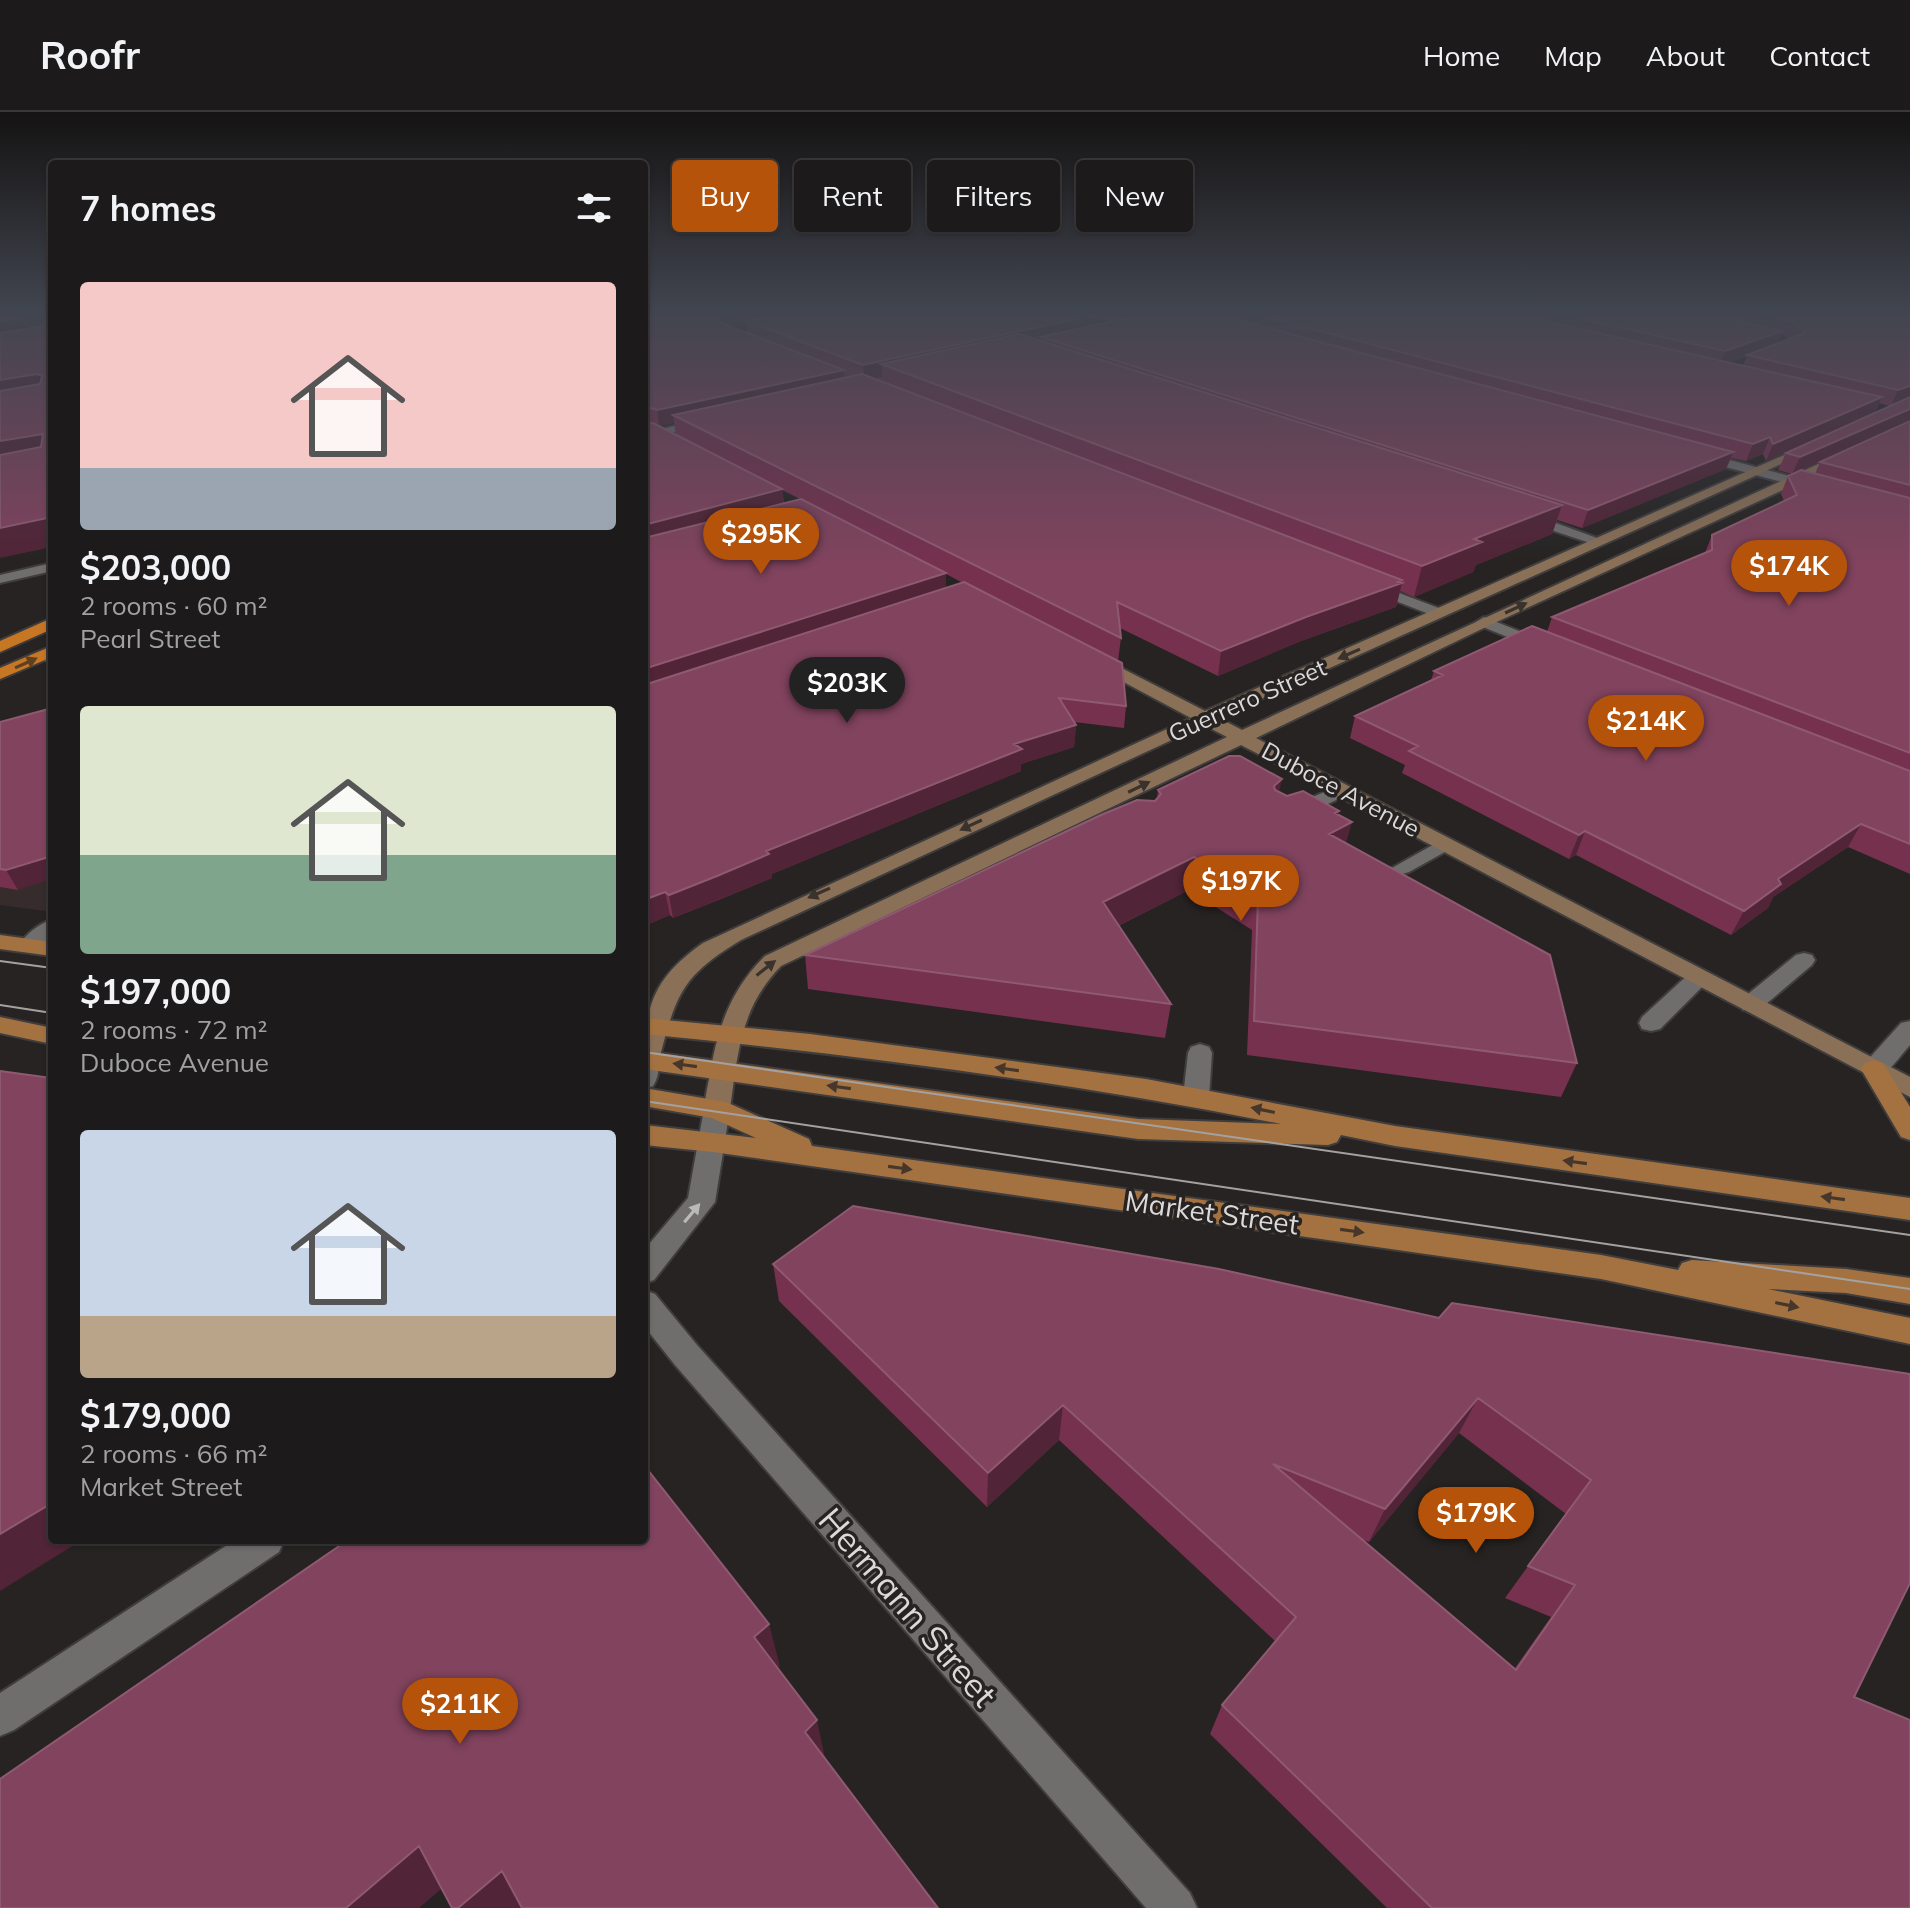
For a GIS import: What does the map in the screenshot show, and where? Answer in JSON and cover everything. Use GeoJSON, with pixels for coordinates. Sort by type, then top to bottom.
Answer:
{"type":"FeatureCollection","features":[{"type":"Feature","properties":{"kind":"highway"},"geometry":{"type":"LineString","coordinates":[[1,646],[48,625]]}},
{"type":"Feature","properties":{"kind":"highway"},"geometry":{"type":"LineString","coordinates":[[0,674],[48,653]]}},
{"type":"Feature","properties":{"kind":"main road"},"geometry":{"type":"LineString","coordinates":[[651,434],[679,443]]}},
{"type":"Feature","properties":{"kind":"main road","name":"Guerrero Street"},"geometry":{"type":"LineString","coordinates":[[649,1026],[678,973],[701,953],[795,904],[1823,442]]}},
{"type":"Feature","properties":{"kind":"main road","name":"Guerrero Street"},"geometry":{"type":"LineString","coordinates":[[717,1109],[729,1034],[741,997],[755,977],[773,961],[1484,622],[1860,449]]}},
{"type":"Feature","properties":{"kind":"main road","name":"Duboce Avenue"},"geometry":{"type":"LineString","coordinates":[[1074,649],[1910,1088]]}},
{"type":"Feature","properties":{"kind":"main road"},"geometry":{"type":"LineString","coordinates":[[0,942],[48,948]]}},
{"type":"Feature","properties":{"kind":"main road"},"geometry":{"type":"LineString","coordinates":[[2,1025],[48,1028]]}},
{"type":"Feature","properties":{"kind":"main road"},"geometry":{"type":"LineString","coordinates":[[2,1025],[48,1035]]}},
{"type":"Feature","properties":{"kind":"main road"},"geometry":{"type":"LineString","coordinates":[[649,1026],[810,1042],[1196,1097],[1395,1136],[1906,1204]]}},
{"type":"Feature","properties":{"kind":"main road"},"geometry":{"type":"LineString","coordinates":[[648,1066],[724,1071],[1138,1129],[1395,1136]]}},
{"type":"Feature","properties":{"kind":"main road"},"geometry":{"type":"LineString","coordinates":[[1874,1069],[1910,1130]]}},
{"type":"Feature","properties":{"kind":"main road","name":"Market Street"},"geometry":{"type":"LineString","coordinates":[[648,1098],[717,1109],[823,1157]]}},
{"type":"Feature","properties":{"kind":"main road","name":"Market Street"},"geometry":{"type":"LineString","coordinates":[[648,1135],[823,1157],[1601,1267],[1910,1331]]}},
{"type":"Feature","properties":{"kind":"main road","name":"Market Street"},"geometry":{"type":"LineString","coordinates":[[1601,1267],[1846,1281],[1910,1291]]}},
{"type":"Feature","properties":{"kind":"street"},"geometry":{"type":"LineString","coordinates":[[651,434],[725,417]]}},
{"type":"Feature","properties":{"kind":"street"},"geometry":{"type":"LineString","coordinates":[[1677,450],[1835,493]]}},
{"type":"Feature","properties":{"kind":"street"},"geometry":{"type":"LineString","coordinates":[[1519,515],[1601,542]]}},
{"type":"Feature","properties":{"kind":"street"},"geometry":{"type":"LineString","coordinates":[[0,579],[48,568]]}},
{"type":"Feature","properties":{"kind":"street"},"geometry":{"type":"LineString","coordinates":[[1361,582],[1439,613]]}},
{"type":"Feature","properties":{"kind":"street"},"geometry":{"type":"LineString","coordinates":[[1484,622],[1558,652]]}},
{"type":"Feature","properties":{"kind":"street"},"geometry":{"type":"LineString","coordinates":[[1280,819],[1342,790]]}},
{"type":"Feature","properties":{"kind":"street"},"geometry":{"type":"LineString","coordinates":[[1108,802],[1128,816]]}},
{"type":"Feature","properties":{"kind":"street"},"geometry":{"type":"LineString","coordinates":[[1402,868],[1445,844]]}},
{"type":"Feature","properties":{"kind":"street"},"geometry":{"type":"LineString","coordinates":[[29,946],[48,930]]}},
{"type":"Feature","properties":{"kind":"street"},"geometry":{"type":"LineString","coordinates":[[1751,1004],[1804,960]]}},
{"type":"Feature","properties":{"kind":"street"},"geometry":{"type":"LineString","coordinates":[[1651,1023],[1699,977]]}},
{"type":"Feature","properties":{"kind":"street"},"geometry":{"type":"LineString","coordinates":[[1874,1069],[1910,1029]]}},
{"type":"Feature","properties":{"kind":"street"},"geometry":{"type":"LineString","coordinates":[[1196,1097],[1200,1053]]}},
{"type":"Feature","properties":{"kind":"street"},"geometry":{"type":"LineString","coordinates":[[648,1266],[701,1202],[717,1109]]}},
{"type":"Feature","properties":{"kind":"street","name":"Hermann Street"},"geometry":{"type":"LineString","coordinates":[[648,1308],[686,1355],[1175,1908]]}},
{"type":"Feature","properties":{"kind":"street"},"geometry":{"type":"LineString","coordinates":[[0,1716],[260,1544]]}},
{"type":"Feature","properties":{"kind":"shaded area"},"geometry":{"type":"Polygon","coordinates":[[[48,800],[48,911],[0,905],[0,833],[48,800]]]}},
{"type":"Feature","properties":{"kind":"building"},"geometry":{"type":"Polygon","coordinates":[[[0,395],[48,395],[48,518],[0,528],[0,455],[41,447],[43,434],[0,441],[0,395]]]}},
{"type":"Feature","properties":{"kind":"building"},"geometry":{"type":"Polygon","coordinates":[[[648,395],[728,395],[657,410],[648,407],[648,395]]]}},
{"type":"Feature","properties":{"kind":"building"},"geometry":{"type":"Polygon","coordinates":[[[766,395],[917,395],[1402,580],[1398,582],[1402,583],[1221,651],[1117,602],[1121,638],[673,415],[766,395]]]}},
{"type":"Feature","properties":{"kind":"building"},"geometry":{"type":"Polygon","coordinates":[[[964,395],[1212,395],[1562,505],[1474,539],[1482,542],[1422,566],[964,395]]]}},
{"type":"Feature","properties":{"kind":"building"},"geometry":{"type":"Polygon","coordinates":[[[1224,395],[1518,395],[1733,452],[1588,510],[1224,395]]]}},
{"type":"Feature","properties":{"kind":"building"},"geometry":{"type":"Polygon","coordinates":[[[1564,395],[1882,397],[1773,444],[1770,437],[1753,444],[1564,395]]]}},
{"type":"Feature","properties":{"kind":"building"},"geometry":{"type":"Polygon","coordinates":[[[1910,397],[1910,409],[1800,457],[1786,453],[1910,397]]]}},
{"type":"Feature","properties":{"kind":"building"},"geometry":{"type":"Polygon","coordinates":[[[1910,421],[1910,485],[1820,462],[1910,421]]]}},
{"type":"Feature","properties":{"kind":"building"},"geometry":{"type":"Polygon","coordinates":[[[653,423],[782,489],[648,524],[648,424],[653,423]]]}},
{"type":"Feature","properties":{"kind":"building"},"geometry":{"type":"Polygon","coordinates":[[[1801,470],[1910,498],[1910,753],[1552,617],[1712,550],[1712,535],[1797,495],[1788,476],[1801,470]]]}},
{"type":"Feature","properties":{"kind":"building"},"geometry":{"type":"Polygon","coordinates":[[[801,499],[946,573],[648,668],[648,537],[801,499]]]}},
{"type":"Feature","properties":{"kind":"building"},"geometry":{"type":"Polygon","coordinates":[[[964,582],[1122,663],[1126,706],[1059,698],[1076,725],[1014,744],[1022,749],[766,851],[769,854],[717,876],[669,895],[665,892],[648,898],[648,684],[964,582]]]}},
{"type":"Feature","properties":{"kind":"building"},"geometry":{"type":"Polygon","coordinates":[[[1532,626],[1910,771],[1910,844],[1861,824],[1778,879],[1781,884],[1744,911],[1585,831],[1579,835],[1409,751],[1418,746],[1355,716],[1443,675],[1434,671],[1532,626]]]}},
{"type":"Feature","properties":{"kind":"building"},"geometry":{"type":"Polygon","coordinates":[[[48,709],[48,857],[6,870],[0,869],[0,722],[48,709]]]}},
{"type":"Feature","properties":{"kind":"building"},"geometry":{"type":"Polygon","coordinates":[[[1229,756],[1240,756],[1282,779],[1274,786],[1275,790],[1287,796],[1303,791],[1352,822],[1329,834],[1550,955],[1577,1063],[1254,1021],[1258,897],[1194,857],[1103,902],[1171,1004],[805,955],[1101,815],[1137,800],[1155,801],[1161,794],[1158,790],[1229,756]]]}},
{"type":"Feature","properties":{"kind":"building"},"geometry":{"type":"Polygon","coordinates":[[[0,1071],[48,1077],[48,1505],[0,1534],[0,1071]]]}},
{"type":"Feature","properties":{"kind":"building"},"geometry":{"type":"Polygon","coordinates":[[[853,1206],[1219,1269],[1439,1318],[1452,1303],[1910,1374],[1910,1583],[1854,1697],[1910,1720],[1910,1908],[1432,1908],[1222,1705],[1296,1617],[1063,1405],[988,1473],[773,1264],[853,1206]],[[1478,1398],[1385,1509],[1273,1464],[1516,1670],[1575,1585],[1528,1566],[1591,1480],[1478,1398]]]}},
{"type":"Feature","properties":{"kind":"building"},"geometry":{"type":"Polygon","coordinates":[[[648,1470],[769,1624],[754,1637],[817,1720],[805,1732],[938,1908],[522,1908],[502,1871],[458,1908],[452,1908],[419,1846],[346,1908],[0,1908],[0,1779],[342,1544],[648,1544],[648,1470]]]}},
{"type":"Feature","properties":{"kind":"tram line"},"geometry":{"type":"LineString","coordinates":[[0,961],[48,967]]}},
{"type":"Feature","properties":{"kind":"tram line"},"geometry":{"type":"LineString","coordinates":[[0,1005],[48,1012]]}},
{"type":"Feature","properties":{"kind":"tram line"},"geometry":{"type":"LineString","coordinates":[[648,1053],[1910,1235]]}},
{"type":"Feature","properties":{"kind":"tram line"},"geometry":{"type":"LineString","coordinates":[[648,1102],[1910,1289]]}}]}
